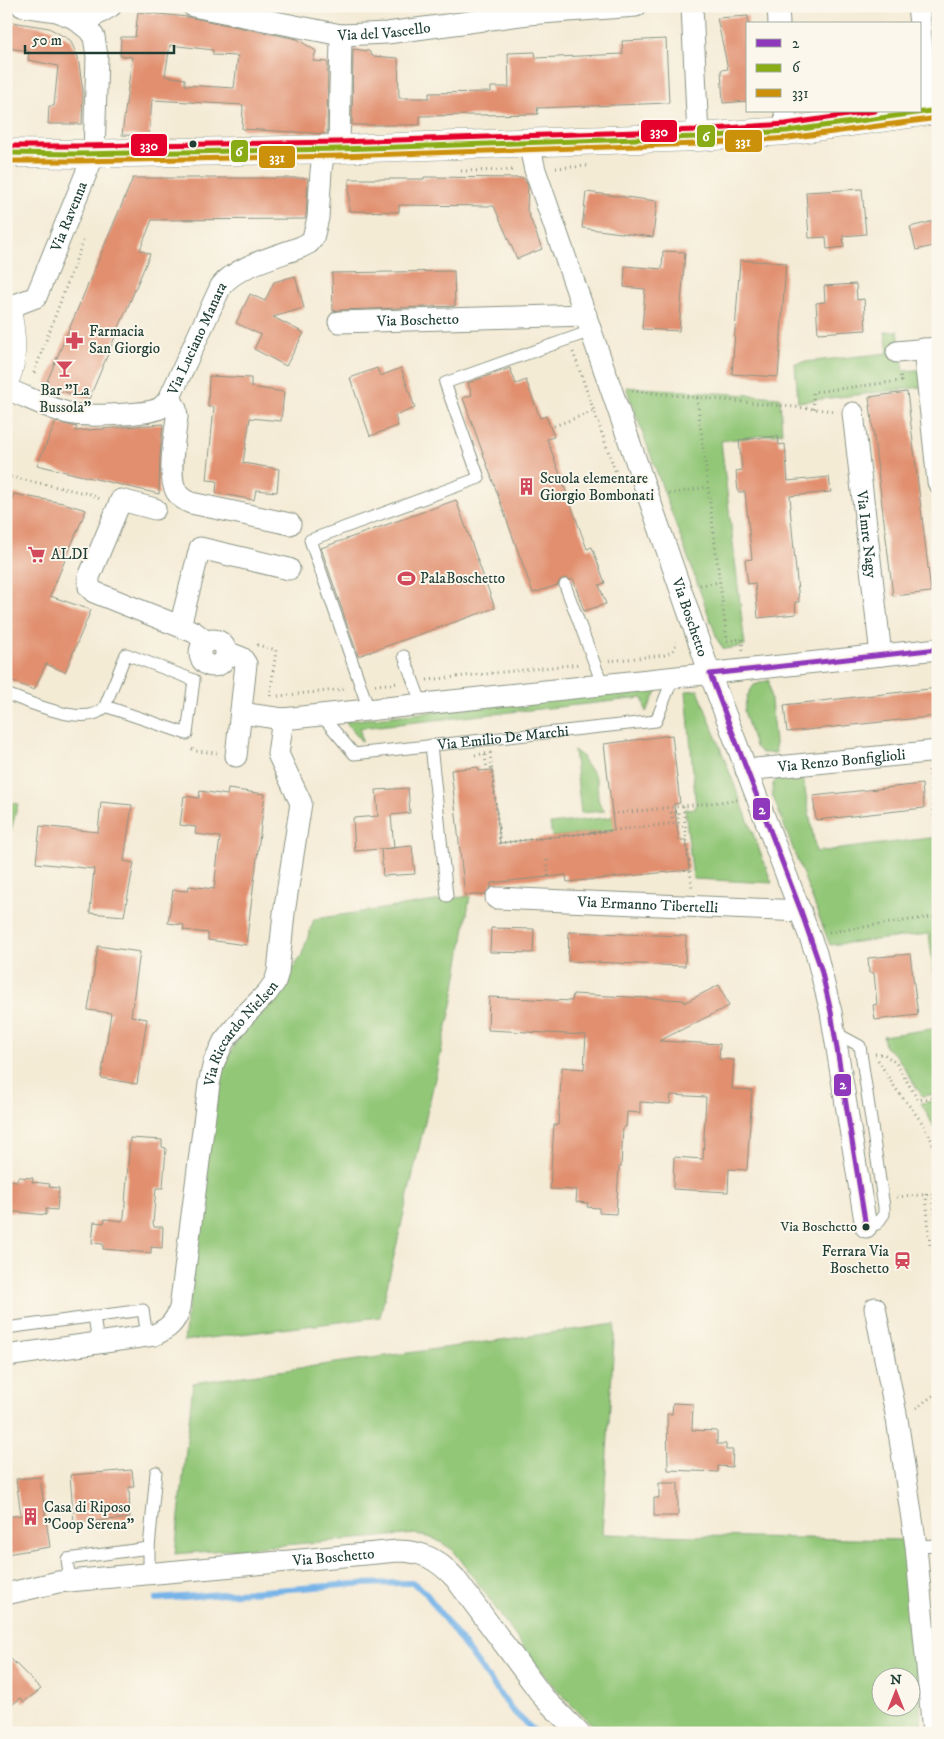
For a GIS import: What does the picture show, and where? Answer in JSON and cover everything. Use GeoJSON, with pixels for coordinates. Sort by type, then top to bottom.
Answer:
{"type":"FeatureCollection","features":[{"type":"Feature","properties":{"kind":"main road"},"geometry":{"type":"LineString","coordinates":[[8,151],[86,154],[529,144],[698,138],[786,121],[918,112]]}},
{"type":"Feature","properties":{"kind":"main road","name":"Via Ravenna"},"geometry":{"type":"LineString","coordinates":[[6,377],[10,368],[11,357],[7,316]]}},
{"type":"Feature","properties":{"kind":"street"},"geometry":{"type":"LineString","coordinates":[[22,6],[66,14],[83,23],[111,6]]}},
{"type":"Feature","properties":{"kind":"street","name":"Via del Vascello"},"geometry":{"type":"LineString","coordinates":[[193,6],[341,35],[387,33],[528,14],[636,6]]}},
{"type":"Feature","properties":{"kind":"street"},"geometry":{"type":"LineString","coordinates":[[692,6],[698,138]]}},
{"type":"Feature","properties":{"kind":"street"},"geometry":{"type":"LineString","coordinates":[[778,6],[779,22]]}},
{"type":"Feature","properties":{"kind":"street"},"geometry":{"type":"LineString","coordinates":[[918,6],[920,22]]}},
{"type":"Feature","properties":{"kind":"street","name":"Via Ravenna"},"geometry":{"type":"LineString","coordinates":[[7,316],[36,297],[86,154],[97,56],[94,38],[83,23]]}},
{"type":"Feature","properties":{"kind":"street"},"geometry":{"type":"LineString","coordinates":[[331,149],[341,35]]}},
{"type":"Feature","properties":{"kind":"street"},"geometry":{"type":"LineString","coordinates":[[922,42],[933,111]]}},
{"type":"Feature","properties":{"kind":"street","name":"Via Boschetto"},"geometry":{"type":"LineString","coordinates":[[529,144],[535,170],[710,674],[810,934],[825,986],[834,1031],[866,1227]]}},
{"type":"Feature","properties":{"kind":"street","name":"Via Luciano Manara"},"geometry":{"type":"LineString","coordinates":[[290,524],[191,503],[178,494],[174,486],[172,473],[176,409],[170,396],[225,281],[249,267],[301,247],[309,243],[313,238],[318,218],[321,171],[331,149]]}},
{"type":"Feature","properties":{"kind":"street","name":"Via Boschetto"},"geometry":{"type":"LineString","coordinates":[[339,322],[588,323]]}},
{"type":"Feature","properties":{"kind":"street"},"geometry":{"type":"LineString","coordinates":[[898,352],[931,348],[938,482]]}},
{"type":"Feature","properties":{"kind":"street"},"geometry":{"type":"LineString","coordinates":[[16,392],[60,411],[86,415],[153,410],[165,404],[170,396]]}},
{"type":"Feature","properties":{"kind":"street","name":"Via Imre Nagy"},"geometry":{"type":"LineString","coordinates":[[853,413],[880,655]]}},
{"type":"Feature","properties":{"kind":"street"},"geometry":{"type":"LineString","coordinates":[[155,509],[121,500],[89,577],[89,587],[94,592],[194,632],[207,642],[211,640],[219,641],[226,648],[227,652],[245,660],[246,675],[236,756]]}},
{"type":"Feature","properties":{"kind":"street"},"geometry":{"type":"LineString","coordinates":[[180,626],[200,548],[289,569]]}},
{"type":"Feature","properties":{"kind":"street"},"geometry":{"type":"LineString","coordinates":[[241,713],[283,719],[938,649]]}},
{"type":"Feature","properties":{"kind":"street","name":"Via Riccardo Nielsen"},"geometry":{"type":"LineString","coordinates":[[6,1356],[147,1336],[163,1332],[172,1326],[177,1319],[209,1084],[214,1062],[234,1027],[267,993],[275,982],[278,972],[284,913],[301,803],[278,754],[283,719]]}},
{"type":"Feature","properties":{"kind":"street","name":"Via Renzo Bonfiglioli"},"geometry":{"type":"LineString","coordinates":[[746,770],[932,752]]}},
{"type":"Feature","properties":{"kind":"street","name":"Via Ermanno Tibertelli"},"geometry":{"type":"LineString","coordinates":[[496,898],[801,911]]}},
{"type":"Feature","properties":{"kind":"street"},"geometry":{"type":"LineString","coordinates":[[875,1308],[896,1419],[916,1546],[933,1733]]}},
{"type":"Feature","properties":{"kind":"street","name":"Via Boschetto"},"geometry":{"type":"LineString","coordinates":[[6,1594],[58,1582],[149,1573],[398,1551],[425,1554],[439,1562],[455,1578],[544,1698],[579,1733]]}},
{"type":"Feature","properties":{"kind":"lane"},"geometry":{"type":"LineString","coordinates":[[369,710],[310,540],[480,478],[445,383],[588,323]]}},
{"type":"Feature","properties":{"kind":"lane"},"geometry":{"type":"LineString","coordinates":[[565,585],[602,686]]}},
{"type":"Feature","properties":{"kind":"lane"},"geometry":{"type":"LineString","coordinates":[[6,694],[65,714],[78,716],[93,715],[105,706],[126,654],[194,680],[187,734],[105,706]]}},
{"type":"Feature","properties":{"kind":"lane"},"geometry":{"type":"LineString","coordinates":[[404,656],[422,705]]}},
{"type":"Feature","properties":{"kind":"lane","name":"Via Emilio De Marchi"},"geometry":{"type":"LineString","coordinates":[[321,715],[354,754],[656,721],[673,678]]}},
{"type":"Feature","properties":{"kind":"lane"},"geometry":{"type":"LineString","coordinates":[[431,745],[447,896]]}},
{"type":"Feature","properties":{"kind":"lane"},"geometry":{"type":"LineString","coordinates":[[834,1031],[860,1046]]}},
{"type":"Feature","properties":{"kind":"lane","name":"Via Boschetto"},"geometry":{"type":"LineString","coordinates":[[860,1046],[884,1214],[878,1224],[866,1227]]}},
{"type":"Feature","properties":{"kind":"lane"},"geometry":{"type":"LineString","coordinates":[[6,1328],[143,1310],[147,1336]]}},
{"type":"Feature","properties":{"kind":"lane"},"geometry":{"type":"LineString","coordinates":[[94,1316],[98,1343]]}},
{"type":"Feature","properties":{"kind":"lane"},"geometry":{"type":"LineString","coordinates":[[149,1573],[149,1548],[156,1472]]}},
{"type":"Feature","properties":{"kind":"lane"},"geometry":{"type":"LineString","coordinates":[[916,1546],[938,1545]]}},
{"type":"Feature","properties":{"kind":"lane"},"geometry":{"type":"LineString","coordinates":[[70,1581],[67,1558],[149,1548]]}},
{"type":"Feature","properties":{"kind":"path"},"geometry":{"type":"LineString","coordinates":[[16,392],[84,239]]}},
{"type":"Feature","properties":{"kind":"path"},"geometry":{"type":"LineString","coordinates":[[814,409],[813,392],[901,381],[898,352]]}},
{"type":"Feature","properties":{"kind":"path"},"geometry":{"type":"LineString","coordinates":[[611,389],[853,413]]}},
{"type":"Feature","properties":{"kind":"path"},"geometry":{"type":"LineString","coordinates":[[697,398],[728,641],[742,639]]}},
{"type":"Feature","properties":{"kind":"path"},"geometry":{"type":"LineString","coordinates":[[554,426],[594,411]]}},
{"type":"Feature","properties":{"kind":"path"},"geometry":{"type":"LineString","coordinates":[[6,476],[90,494],[102,500],[104,504]]}},
{"type":"Feature","properties":{"kind":"path"},"geometry":{"type":"LineString","coordinates":[[648,497],[708,487]]}},
{"type":"Feature","properties":{"kind":"path"},"geometry":{"type":"LineString","coordinates":[[202,670],[213,674],[223,672],[246,675]]}},
{"type":"Feature","properties":{"kind":"path"},"geometry":{"type":"LineString","coordinates":[[187,734],[192,749],[195,751],[236,756]]}},
{"type":"Feature","properties":{"kind":"path"},"geometry":{"type":"LineString","coordinates":[[932,752],[938,851]]}},
{"type":"Feature","properties":{"kind":"path"},"geometry":{"type":"LineString","coordinates":[[476,755],[490,753],[500,843],[679,823],[678,811],[671,812],[673,823]]}},
{"type":"Feature","properties":{"kind":"path"},"geometry":{"type":"LineString","coordinates":[[612,814],[757,798]]}},
{"type":"Feature","properties":{"kind":"path"},"geometry":{"type":"LineString","coordinates":[[683,806],[694,907]]}},
{"type":"Feature","properties":{"kind":"path"},"geometry":{"type":"LineString","coordinates":[[677,828],[685,826]]}},
{"type":"Feature","properties":{"kind":"path"},"geometry":{"type":"LineString","coordinates":[[547,860],[549,879]]}},
{"type":"Feature","properties":{"kind":"path"},"geometry":{"type":"LineString","coordinates":[[810,934],[938,916]]}},
{"type":"Feature","properties":{"kind":"path"},"geometry":{"type":"LineString","coordinates":[[860,1046],[875,1054],[884,1054],[896,1063],[918,1100],[938,1096]]}},
{"type":"Feature","properties":{"kind":"path"},"geometry":{"type":"LineString","coordinates":[[875,1054],[898,1091],[931,1136],[938,1168]]}},
{"type":"Feature","properties":{"kind":"path"},"geometry":{"type":"LineString","coordinates":[[926,1194],[930,1246]]}},
{"type":"Feature","properties":{"kind":"path"},"geometry":{"type":"LineString","coordinates":[[883,1198],[933,1194],[938,1245]]}},
{"type":"Feature","properties":{"kind":"path"},"geometry":{"type":"LineString","coordinates":[[896,1419],[938,1392]]}},
{"type":"Feature","properties":{"kind":"green space"},"geometry":{"type":"Polygon","coordinates":[[[898,331],[904,371],[938,368],[938,385],[798,402],[795,363],[888,353],[885,332],[898,331]]]}},
{"type":"Feature","properties":{"kind":"green space"},"geometry":{"type":"Polygon","coordinates":[[[626,387],[780,397],[782,433],[721,441],[745,646],[724,649],[718,641],[626,387]]]}},
{"type":"Feature","properties":{"kind":"green space"},"geometry":{"type":"Polygon","coordinates":[[[769,680],[776,753],[762,753],[755,747],[744,711],[747,696],[754,685],[769,680]]]}},
{"type":"Feature","properties":{"kind":"green space"},"geometry":{"type":"Polygon","coordinates":[[[659,688],[646,712],[643,698],[360,728],[362,742],[345,721],[659,688]]]}},
{"type":"Feature","properties":{"kind":"green space"},"geometry":{"type":"Polygon","coordinates":[[[698,690],[772,883],[693,879],[685,809],[696,808],[686,691],[698,690]]]}},
{"type":"Feature","properties":{"kind":"green space"},"geometry":{"type":"Polygon","coordinates":[[[574,750],[582,756],[584,762],[595,776],[599,802],[605,811],[581,813],[574,750]]]}},
{"type":"Feature","properties":{"kind":"green space"},"geometry":{"type":"Polygon","coordinates":[[[779,777],[803,778],[816,852],[938,837],[938,1004],[929,934],[830,945],[772,794],[773,784],[779,777]]]}},
{"type":"Feature","properties":{"kind":"green space"},"geometry":{"type":"Polygon","coordinates":[[[6,801],[18,804],[6,849],[6,801]]]}},
{"type":"Feature","properties":{"kind":"green space"},"geometry":{"type":"Polygon","coordinates":[[[669,807],[670,824],[552,837],[550,824],[612,817],[612,814],[669,807]]]}},
{"type":"Feature","properties":{"kind":"green space"},"geometry":{"type":"Polygon","coordinates":[[[470,896],[453,1000],[380,1317],[184,1341],[211,1127],[223,1070],[240,1033],[264,1011],[301,957],[314,919],[470,896]]]}},
{"type":"Feature","properties":{"kind":"green space"},"geometry":{"type":"Polygon","coordinates":[[[938,1028],[938,1094],[922,1096],[896,1055],[885,1047],[883,1036],[938,1028]]]}},
{"type":"Feature","properties":{"kind":"green space"},"geometry":{"type":"Polygon","coordinates":[[[938,1100],[938,1134],[921,1103],[938,1100]]]}},
{"type":"Feature","properties":{"kind":"green space"},"geometry":{"type":"Polygon","coordinates":[[[615,1324],[602,1534],[904,1540],[911,1576],[917,1666],[872,1666],[872,1716],[921,1716],[922,1733],[602,1733],[559,1692],[453,1550],[435,1539],[416,1534],[175,1554],[193,1383],[615,1324]]]}},
{"type":"Feature","properties":{"kind":"building"},"geometry":{"type":"Polygon","coordinates":[[[138,12],[188,17],[297,39],[316,51],[313,61],[328,62],[327,134],[242,129],[243,105],[152,100],[149,136],[122,135],[132,57],[120,56],[121,37],[135,37],[138,12]],[[170,45],[165,76],[185,79],[185,85],[234,88],[238,56],[213,55],[213,50],[170,45]]]}},
{"type":"Feature","properties":{"kind":"building"},"geometry":{"type":"Polygon","coordinates":[[[748,16],[748,22],[746,22],[746,101],[723,103],[721,70],[728,69],[717,18],[748,16]]]}},
{"type":"Feature","properties":{"kind":"building"},"geometry":{"type":"Polygon","coordinates":[[[6,21],[49,28],[70,40],[78,57],[83,92],[82,124],[48,124],[49,106],[54,106],[58,66],[28,60],[29,51],[6,48],[6,21]]]}},
{"type":"Feature","properties":{"kind":"building"},"geometry":{"type":"Polygon","coordinates":[[[666,39],[669,103],[537,108],[538,114],[420,116],[420,125],[352,125],[353,49],[369,51],[372,56],[398,58],[399,98],[429,98],[429,93],[491,92],[491,87],[509,87],[508,53],[535,52],[536,58],[623,54],[622,41],[666,39]]]}},
{"type":"Feature","properties":{"kind":"building"},"geometry":{"type":"Polygon","coordinates":[[[424,177],[524,178],[528,186],[527,210],[542,249],[517,259],[494,206],[399,205],[399,212],[349,211],[349,179],[424,179],[424,177]]]}},
{"type":"Feature","properties":{"kind":"building"},"geometry":{"type":"Polygon","coordinates":[[[133,178],[308,178],[306,216],[305,219],[152,220],[140,250],[150,254],[89,399],[45,386],[133,178]]]}},
{"type":"Feature","properties":{"kind":"building"},"geometry":{"type":"Polygon","coordinates":[[[862,189],[866,234],[843,236],[844,247],[827,249],[826,237],[809,238],[806,192],[862,189]]]}},
{"type":"Feature","properties":{"kind":"building"},"geometry":{"type":"Polygon","coordinates":[[[586,192],[657,201],[653,237],[582,228],[586,192]]]}},
{"type":"Feature","properties":{"kind":"building"},"geometry":{"type":"Polygon","coordinates":[[[938,220],[938,245],[916,250],[910,227],[938,220]]]}},
{"type":"Feature","properties":{"kind":"building"},"geometry":{"type":"Polygon","coordinates":[[[663,251],[685,252],[679,331],[642,329],[645,289],[624,287],[625,266],[662,269],[663,251]]]}},
{"type":"Feature","properties":{"kind":"building"},"geometry":{"type":"Polygon","coordinates":[[[740,260],[786,263],[778,377],[732,374],[740,260]]]}},
{"type":"Feature","properties":{"kind":"building"},"geometry":{"type":"Polygon","coordinates":[[[454,271],[455,306],[333,311],[332,273],[454,271]]]}},
{"type":"Feature","properties":{"kind":"building"},"geometry":{"type":"Polygon","coordinates":[[[295,276],[304,308],[273,317],[304,333],[286,366],[254,349],[261,335],[236,323],[250,294],[265,301],[274,282],[295,276]]]}},
{"type":"Feature","properties":{"kind":"building"},"geometry":{"type":"Polygon","coordinates":[[[856,284],[857,300],[864,299],[866,330],[818,333],[816,303],[825,302],[824,286],[856,284]]]}},
{"type":"Feature","properties":{"kind":"building"},"geometry":{"type":"Polygon","coordinates":[[[377,368],[380,376],[401,368],[415,408],[395,416],[398,426],[370,436],[350,378],[377,368]]]}},
{"type":"Feature","properties":{"kind":"building","name":"Scuola elementare Giorgio Bombonati"},"geometry":{"type":"Polygon","coordinates":[[[510,368],[516,384],[526,380],[540,418],[546,416],[554,437],[547,439],[587,549],[592,547],[605,583],[599,585],[606,604],[584,611],[573,579],[566,578],[560,580],[558,585],[533,593],[463,398],[472,395],[468,383],[510,368]]]}},
{"type":"Feature","properties":{"kind":"building"},"geometry":{"type":"Polygon","coordinates":[[[209,376],[251,378],[251,387],[284,392],[281,421],[250,418],[243,463],[279,469],[277,492],[256,490],[254,500],[216,493],[217,481],[207,480],[214,407],[208,407],[209,376]]]}},
{"type":"Feature","properties":{"kind":"building"},"geometry":{"type":"Polygon","coordinates":[[[907,392],[931,592],[893,596],[869,397],[907,392]]]}},
{"type":"Feature","properties":{"kind":"building"},"geometry":{"type":"Polygon","coordinates":[[[56,422],[77,427],[75,431],[163,424],[159,494],[37,465],[56,422]]]}},
{"type":"Feature","properties":{"kind":"building"},"geometry":{"type":"Polygon","coordinates":[[[778,436],[779,445],[785,444],[788,481],[829,477],[831,492],[790,496],[799,602],[795,602],[796,614],[758,618],[755,583],[748,584],[745,560],[752,559],[745,492],[738,492],[736,471],[742,470],[739,440],[778,436]]]}},
{"type":"Feature","properties":{"kind":"building","name":"ALDI"},"geometry":{"type":"Polygon","coordinates":[[[14,494],[63,503],[86,510],[50,596],[91,610],[65,672],[46,664],[34,690],[6,679],[6,513],[14,494]]]}},
{"type":"Feature","properties":{"kind":"building","name":"PalaBoschetto"},"geometry":{"type":"Polygon","coordinates":[[[456,500],[495,608],[358,656],[321,548],[456,500]]]}},
{"type":"Feature","properties":{"kind":"building"},"geometry":{"type":"Polygon","coordinates":[[[938,688],[938,716],[787,732],[784,705],[938,688]]]}},
{"type":"Feature","properties":{"kind":"building"},"geometry":{"type":"Polygon","coordinates":[[[672,735],[680,803],[674,804],[679,840],[686,840],[689,870],[567,882],[566,875],[491,883],[491,887],[485,894],[465,896],[451,770],[478,767],[479,771],[492,770],[500,843],[614,830],[604,744],[672,735]]]}},
{"type":"Feature","properties":{"kind":"building"},"geometry":{"type":"Polygon","coordinates":[[[922,784],[924,808],[816,820],[813,796],[922,784]]]}},
{"type":"Feature","properties":{"kind":"building"},"geometry":{"type":"Polygon","coordinates":[[[408,788],[410,813],[391,815],[394,848],[355,851],[353,818],[378,816],[376,790],[408,788]]]}},
{"type":"Feature","properties":{"kind":"building"},"geometry":{"type":"Polygon","coordinates":[[[228,789],[265,794],[246,945],[208,940],[208,933],[183,930],[184,925],[168,923],[173,890],[188,891],[189,886],[214,889],[220,837],[195,834],[196,827],[180,825],[184,796],[199,798],[200,791],[227,795],[228,789]]]}},
{"type":"Feature","properties":{"kind":"building"},"geometry":{"type":"Polygon","coordinates":[[[101,802],[132,805],[124,861],[134,863],[124,916],[90,913],[94,869],[36,863],[40,826],[98,832],[101,802]]]}},
{"type":"Feature","properties":{"kind":"building"},"geometry":{"type":"Polygon","coordinates":[[[412,846],[415,874],[383,876],[381,849],[412,846]]]}},
{"type":"Feature","properties":{"kind":"building"},"geometry":{"type":"Polygon","coordinates":[[[491,928],[534,929],[533,953],[490,952],[491,928]]]}},
{"type":"Feature","properties":{"kind":"building"},"geometry":{"type":"Polygon","coordinates":[[[569,932],[686,936],[685,966],[568,961],[569,932]]]}},
{"type":"Feature","properties":{"kind":"building"},"geometry":{"type":"Polygon","coordinates":[[[98,946],[140,952],[131,1016],[147,1019],[137,1084],[101,1078],[111,1013],[88,1010],[98,946]]]}},
{"type":"Feature","properties":{"kind":"building"},"geometry":{"type":"Polygon","coordinates":[[[910,954],[918,1015],[875,1020],[873,1005],[877,1004],[874,973],[869,973],[868,958],[910,954]]]}},
{"type":"Feature","properties":{"kind":"building"},"geometry":{"type":"Polygon","coordinates":[[[719,985],[729,1006],[659,1041],[720,1044],[719,1059],[734,1060],[732,1089],[752,1090],[747,1170],[729,1169],[728,1192],[673,1189],[674,1157],[703,1159],[706,1097],[671,1095],[670,1104],[640,1102],[640,1113],[627,1112],[626,1127],[623,1127],[616,1214],[599,1213],[599,1208],[587,1207],[588,1203],[576,1202],[577,1190],[550,1189],[554,1125],[558,1125],[562,1067],[584,1069],[586,1035],[488,1030],[489,997],[572,1001],[573,994],[684,1000],[684,1003],[719,985]]]}},
{"type":"Feature","properties":{"kind":"building"},"geometry":{"type":"Polygon","coordinates":[[[130,1138],[162,1140],[162,1147],[166,1148],[163,1188],[156,1188],[153,1223],[154,1227],[163,1227],[162,1248],[151,1247],[151,1253],[103,1249],[103,1244],[92,1243],[94,1222],[104,1223],[105,1219],[122,1221],[124,1217],[130,1138]]]}},
{"type":"Feature","properties":{"kind":"building"},"geometry":{"type":"Polygon","coordinates":[[[18,1177],[33,1178],[32,1182],[50,1184],[49,1187],[59,1188],[57,1210],[46,1209],[46,1215],[6,1211],[6,1180],[17,1181],[18,1177]]]}},
{"type":"Feature","properties":{"kind":"building"},"geometry":{"type":"Polygon","coordinates":[[[673,1403],[693,1404],[692,1430],[717,1431],[717,1444],[726,1444],[726,1450],[733,1450],[732,1467],[718,1466],[718,1472],[668,1470],[667,1414],[672,1414],[673,1403]]]}},
{"type":"Feature","properties":{"kind":"building"},"geometry":{"type":"Polygon","coordinates":[[[132,1470],[134,1487],[129,1487],[130,1518],[74,1523],[70,1475],[132,1470]]]}},
{"type":"Feature","properties":{"kind":"building","name":"Casa di Riposo \"Coop Serena\""},"geometry":{"type":"Polygon","coordinates":[[[40,1477],[50,1547],[6,1554],[6,1517],[21,1515],[16,1479],[40,1477]]]}},
{"type":"Feature","properties":{"kind":"building"},"geometry":{"type":"Polygon","coordinates":[[[659,1483],[678,1483],[678,1516],[654,1516],[654,1498],[659,1498],[659,1483]]]}},
{"type":"Feature","properties":{"kind":"building"},"geometry":{"type":"Polygon","coordinates":[[[6,1654],[41,1689],[24,1702],[21,1698],[6,1709],[6,1654]]]}},
{"type":"Feature","properties":{"kind":"waterway"},"geometry":{"type":"LineString","coordinates":[[156,1599],[355,1584],[413,1583],[425,1592],[511,1709],[536,1733]]}},
{"type":"Feature","properties":{"kind":"transit line","name":"6"},"geometry":{"type":"LineString","coordinates":[[6,153],[77,154],[339,149],[698,137],[787,131],[938,110]]}},
{"type":"Feature","properties":{"kind":"transit line","name":"330"},"geometry":{"type":"LineString","coordinates":[[6,146],[339,142],[698,130],[786,124],[868,112]]}},
{"type":"Feature","properties":{"kind":"transit line","name":"331"},"geometry":{"type":"LineString","coordinates":[[6,161],[339,156],[698,144],[788,138],[938,118]]}},
{"type":"Feature","properties":{"kind":"transit line","name":"2"},"geometry":{"type":"LineString","coordinates":[[710,674],[938,649]]}},
{"type":"Feature","properties":{"kind":"transit line","name":"2"},"geometry":{"type":"LineString","coordinates":[[710,674],[801,911],[821,969],[831,1012],[866,1227]]}},
{"type":"Feature","properties":{"kind":"place","name":"Farmacia San Giorgio"},"geometry":{"type":"Point","coordinates":[75,340]}},
{"type":"Feature","properties":{"kind":"place","name":"Bar \"La Bussola\""},"geometry":{"type":"Point","coordinates":[65,369]}},
{"type":"Feature","properties":{"kind":"place","name":"Scuola elementare Giorgio Bombonati"},"geometry":{"type":"Point","coordinates":[526,487]}},
{"type":"Feature","properties":{"kind":"place","name":"ALDI"},"geometry":{"type":"Point","coordinates":[37,554]}},
{"type":"Feature","properties":{"kind":"place","name":"PalaBoschetto"},"geometry":{"type":"Point","coordinates":[406,578]}},
{"type":"Feature","properties":{"kind":"place","name":"Via Boschetto"},"geometry":{"type":"Point","coordinates":[866,1227]}},
{"type":"Feature","properties":{"kind":"place","name":"Ferrara Via Boschetto"},"geometry":{"type":"Point","coordinates":[903,1260]}},
{"type":"Feature","properties":{"kind":"place","name":"Casa di Riposo \"Coop Serena\""},"geometry":{"type":"Point","coordinates":[30,1516]}}]}
